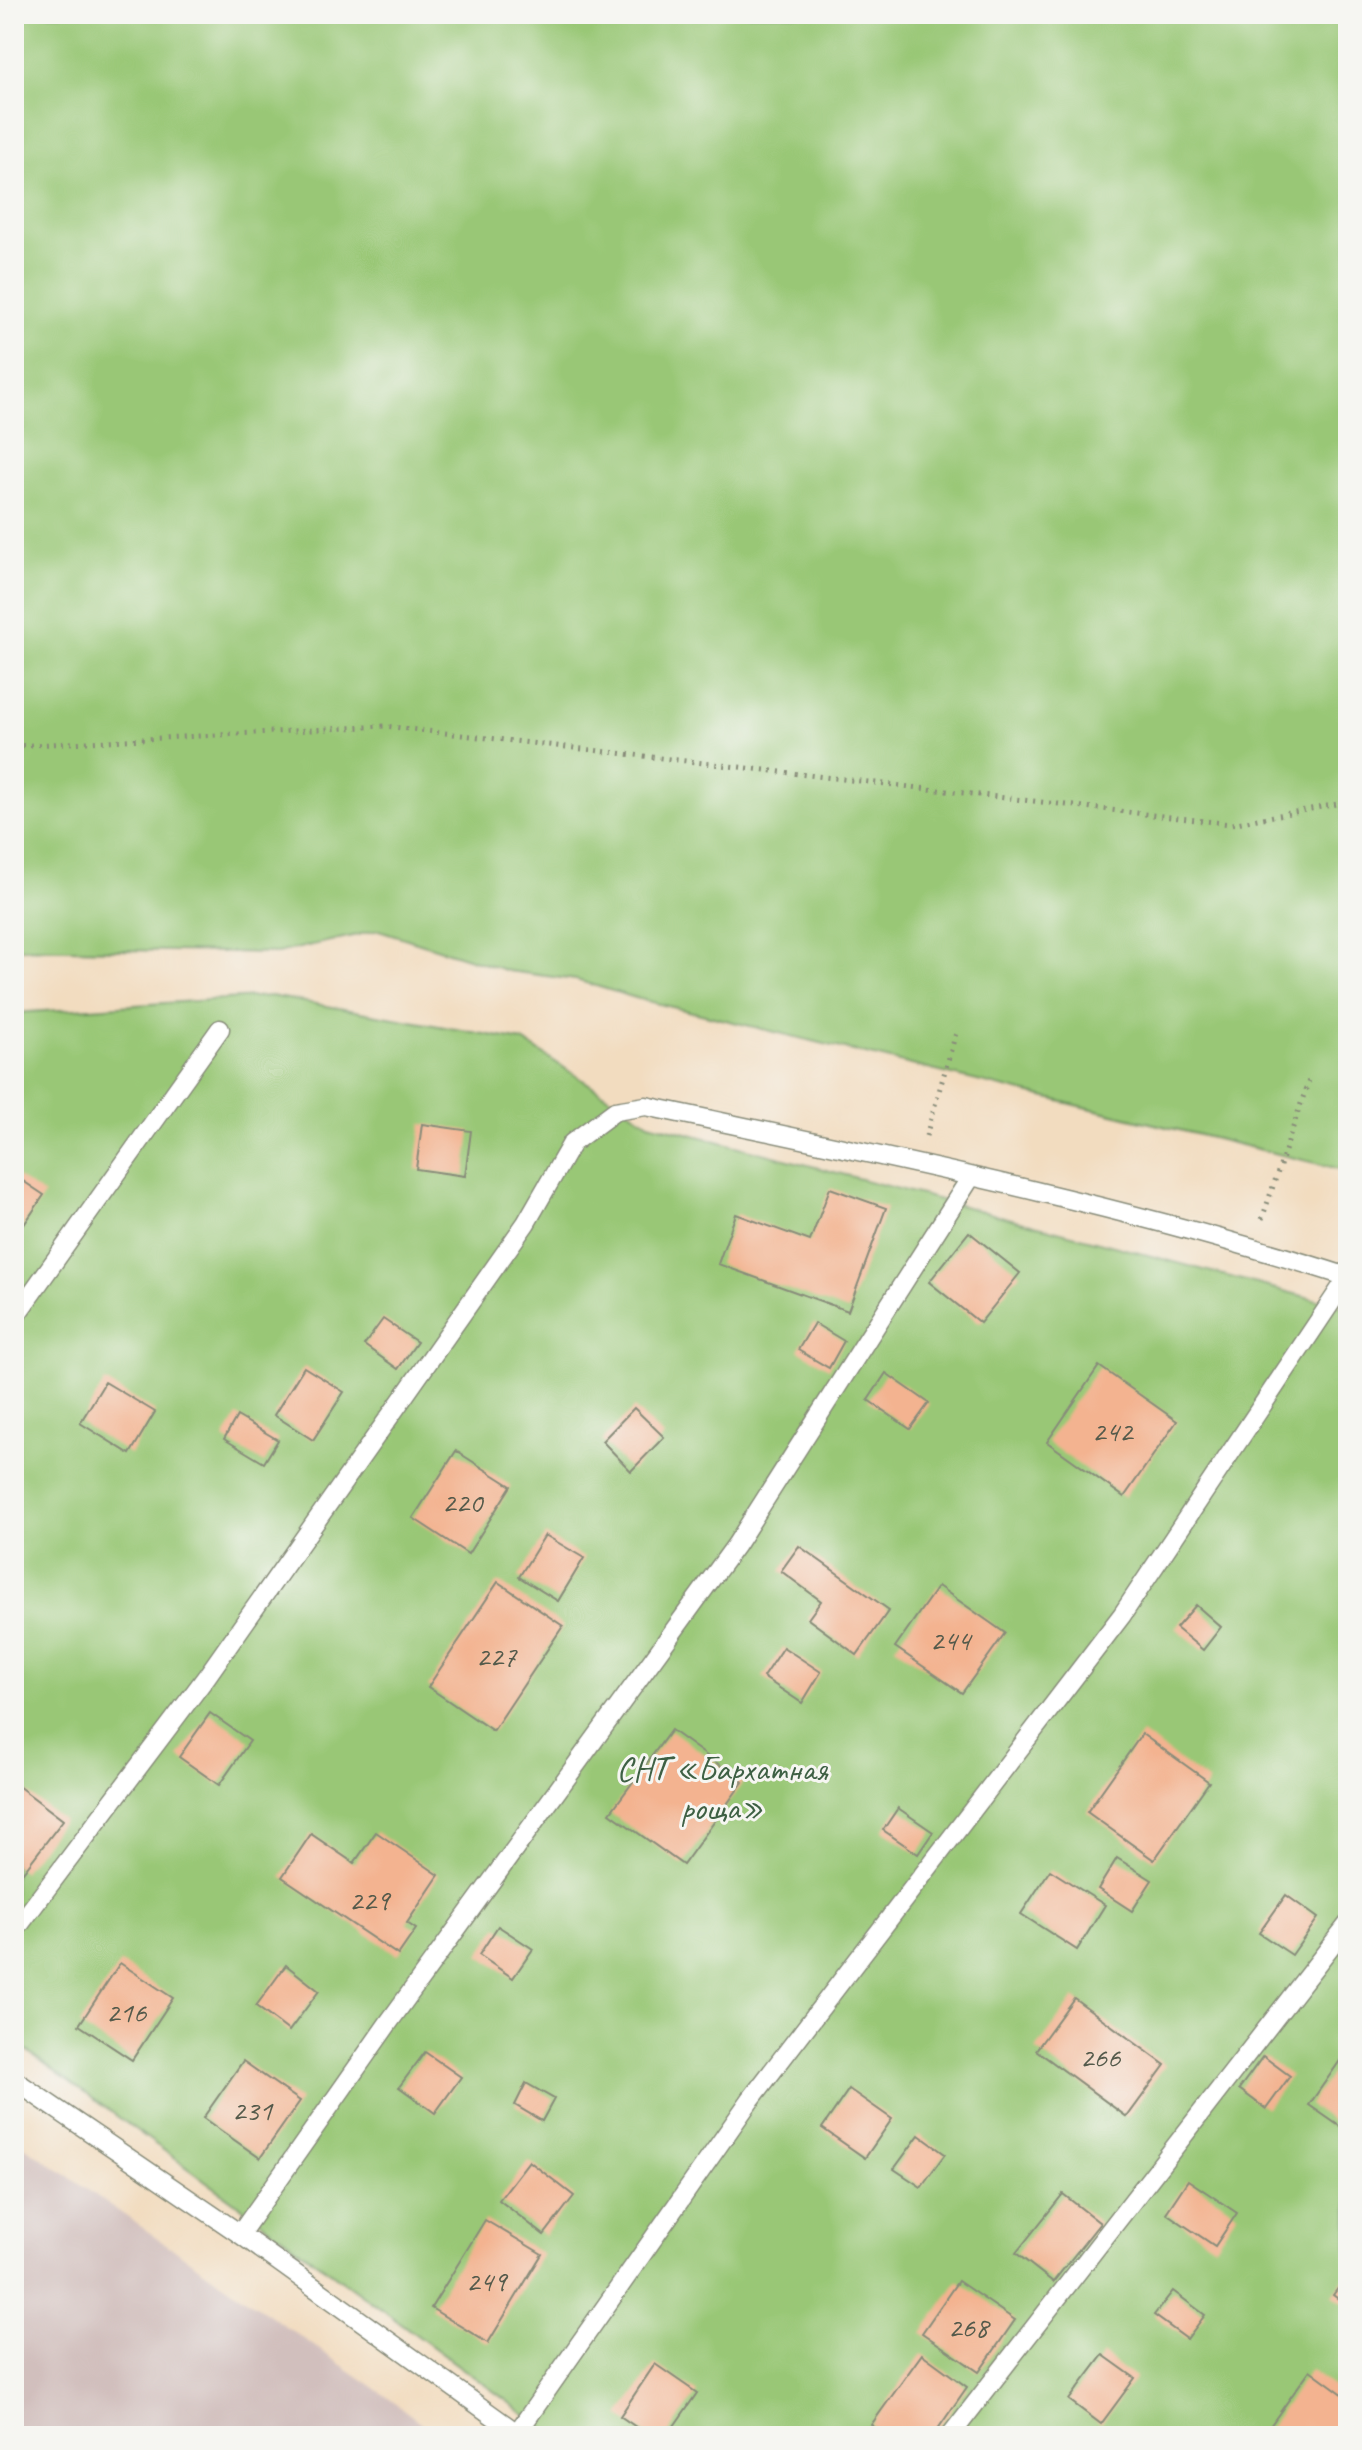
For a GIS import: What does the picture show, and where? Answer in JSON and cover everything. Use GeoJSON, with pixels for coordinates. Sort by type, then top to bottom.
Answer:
{"type":"FeatureCollection","features":[{"type":"Feature","properties":{"kind":"lane"},"geometry":{"type":"LineString","coordinates":[[14,1318],[220,1029]]}},
{"type":"Feature","properties":{"kind":"lane"},"geometry":{"type":"LineString","coordinates":[[14,1932],[207,1676],[288,1562],[526,1223],[572,1143],[615,1111],[646,1106],[918,1164],[1252,1247],[1348,1277],[1122,1615],[751,2099],[519,2434],[240,2234],[14,2080]]}},
{"type":"Feature","properties":{"kind":"lane"},"geometry":{"type":"LineString","coordinates":[[240,2234],[389,2022],[736,1545],[971,1177]]}},
{"type":"Feature","properties":{"kind":"lane"},"geometry":{"type":"LineString","coordinates":[[950,2436],[1348,1924]]}},
{"type":"Feature","properties":{"kind":"path"},"geometry":{"type":"LineString","coordinates":[[14,746],[384,726],[1231,824],[1348,802]]}},
{"type":"Feature","properties":{"kind":"path"},"geometry":{"type":"LineString","coordinates":[[918,1164],[956,1033]]}},
{"type":"Feature","properties":{"kind":"path"},"geometry":{"type":"LineString","coordinates":[[1252,1247],[1310,1077]]}},
{"type":"Feature","properties":{"kind":"shaded area"},"geometry":{"type":"Polygon","coordinates":[[[14,2139],[382,2393],[438,2436],[14,2436],[14,2139]]]}},
{"type":"Feature","properties":{"kind":"green space"},"geometry":{"type":"Polygon","coordinates":[[[14,14],[1348,14],[1348,1171],[639,999],[576,980],[508,971],[379,930],[277,953],[14,948],[14,14]]]}},
{"type":"Feature","properties":{"kind":"green space","name":"СНТ «Бархатная роща»"},"geometry":{"type":"Polygon","coordinates":[[[271,996],[523,1041],[649,1123],[1348,1308],[1348,2436],[555,2436],[14,2041],[14,1013],[271,996]]]}},
{"type":"Feature","properties":{"kind":"building"},"geometry":{"type":"Polygon","coordinates":[[[422,1124],[471,1131],[465,1176],[416,1169],[422,1124]]]}},
{"type":"Feature","properties":{"kind":"building"},"geometry":{"type":"Polygon","coordinates":[[[14,1175],[44,1195],[21,1229],[14,1224],[14,1175]]]}},
{"type":"Feature","properties":{"kind":"building"},"geometry":{"type":"Polygon","coordinates":[[[830,1188],[886,1208],[848,1311],[718,1264],[736,1214],[810,1241],[830,1188]]]}},
{"type":"Feature","properties":{"kind":"building"},"geometry":{"type":"Polygon","coordinates":[[[969,1232],[1020,1273],[980,1323],[929,1282],[969,1232]]]}},
{"type":"Feature","properties":{"kind":"building"},"geometry":{"type":"Polygon","coordinates":[[[383,1319],[417,1342],[398,1369],[364,1345],[383,1319]]]}},
{"type":"Feature","properties":{"kind":"building"},"geometry":{"type":"Polygon","coordinates":[[[814,1323],[844,1341],[829,1368],[798,1350],[814,1323]]]}},
{"type":"Feature","properties":{"kind":"building"},"geometry":{"type":"Polygon","coordinates":[[[1099,1366],[1177,1421],[1124,1497],[1047,1442],[1099,1366]]]}},
{"type":"Feature","properties":{"kind":"building"},"geometry":{"type":"Polygon","coordinates":[[[304,1367],[344,1392],[313,1440],[274,1415],[304,1367]]]}},
{"type":"Feature","properties":{"kind":"building"},"geometry":{"type":"Polygon","coordinates":[[[886,1373],[929,1403],[910,1429],[868,1400],[886,1373]]]}},
{"type":"Feature","properties":{"kind":"building"},"geometry":{"type":"Polygon","coordinates":[[[105,1382],[155,1412],[130,1454],[80,1423],[105,1382]]]}},
{"type":"Feature","properties":{"kind":"building"},"geometry":{"type":"Polygon","coordinates":[[[634,1408],[664,1437],[631,1471],[602,1441],[634,1408]]]}},
{"type":"Feature","properties":{"kind":"building"},"geometry":{"type":"Polygon","coordinates":[[[237,1416],[278,1440],[264,1463],[224,1439],[237,1416]]]}},
{"type":"Feature","properties":{"kind":"building"},"geometry":{"type":"Polygon","coordinates":[[[456,1451],[511,1486],[468,1554],[413,1518],[456,1451]]]}},
{"type":"Feature","properties":{"kind":"building"},"geometry":{"type":"Polygon","coordinates":[[[545,1535],[584,1558],[558,1601],[519,1577],[545,1535]]]}},
{"type":"Feature","properties":{"kind":"building"},"geometry":{"type":"Polygon","coordinates":[[[799,1546],[889,1610],[857,1655],[808,1619],[821,1601],[781,1571],[799,1546]]]}},
{"type":"Feature","properties":{"kind":"building"},"geometry":{"type":"Polygon","coordinates":[[[498,1582],[563,1626],[493,1731],[428,1687],[498,1582]]]}},
{"type":"Feature","properties":{"kind":"building"},"geometry":{"type":"Polygon","coordinates":[[[938,1586],[1005,1633],[962,1693],[895,1647],[938,1586]]]}},
{"type":"Feature","properties":{"kind":"building"},"geometry":{"type":"Polygon","coordinates":[[[1196,1605],[1221,1627],[1203,1650],[1176,1628],[1196,1605]]]}},
{"type":"Feature","properties":{"kind":"building"},"geometry":{"type":"Polygon","coordinates":[[[783,1647],[821,1672],[802,1703],[763,1677],[783,1647]]]}},
{"type":"Feature","properties":{"kind":"building"},"geometry":{"type":"Polygon","coordinates":[[[210,1713],[250,1741],[219,1785],[179,1757],[210,1713]]]}},
{"type":"Feature","properties":{"kind":"building"},"geometry":{"type":"Polygon","coordinates":[[[671,1730],[743,1782],[683,1865],[610,1813],[671,1730]]]}},
{"type":"Feature","properties":{"kind":"building"},"geometry":{"type":"Polygon","coordinates":[[[1142,1734],[1209,1782],[1154,1860],[1087,1812],[1142,1734]]]}},
{"type":"Feature","properties":{"kind":"building"},"geometry":{"type":"Polygon","coordinates":[[[14,1783],[63,1820],[23,1872],[14,1865],[14,1783]]]}},
{"type":"Feature","properties":{"kind":"building"},"geometry":{"type":"Polygon","coordinates":[[[898,1808],[933,1832],[918,1854],[883,1830],[898,1808]]]}},
{"type":"Feature","properties":{"kind":"building"},"geometry":{"type":"Polygon","coordinates":[[[376,1832],[439,1875],[407,1923],[416,1929],[398,1955],[282,1877],[311,1834],[354,1863],[376,1832]]]}},
{"type":"Feature","properties":{"kind":"building"},"geometry":{"type":"Polygon","coordinates":[[[1117,1858],[1152,1880],[1132,1911],[1098,1889],[1117,1858]]]}},
{"type":"Feature","properties":{"kind":"building"},"geometry":{"type":"Polygon","coordinates":[[[1050,1870],[1105,1905],[1077,1950],[1021,1914],[1050,1870]]]}},
{"type":"Feature","properties":{"kind":"building"},"geometry":{"type":"Polygon","coordinates":[[[1286,1895],[1318,1918],[1292,1955],[1259,1933],[1286,1895]]]}},
{"type":"Feature","properties":{"kind":"building"},"geometry":{"type":"Polygon","coordinates":[[[498,1926],[533,1949],[513,1978],[479,1955],[498,1926]]]}},
{"type":"Feature","properties":{"kind":"building"},"geometry":{"type":"Polygon","coordinates":[[[120,1963],[173,1998],[132,2060],[79,2025],[120,1963]]]}},
{"type":"Feature","properties":{"kind":"building"},"geometry":{"type":"Polygon","coordinates":[[[286,1965],[319,1991],[289,2031],[256,2006],[286,1965]]]}},
{"type":"Feature","properties":{"kind":"building"},"geometry":{"type":"Polygon","coordinates":[[[1074,1998],[1165,2065],[1127,2117],[1036,2050],[1074,1998]]]}},
{"type":"Feature","properties":{"kind":"building"},"geometry":{"type":"Polygon","coordinates":[[[425,2052],[461,2077],[435,2113],[399,2087],[425,2052]]]}},
{"type":"Feature","properties":{"kind":"building"},"geometry":{"type":"Polygon","coordinates":[[[1344,2055],[1348,2058],[1348,2132],[1309,2105],[1344,2055]]]}},
{"type":"Feature","properties":{"kind":"building"},"geometry":{"type":"Polygon","coordinates":[[[1263,2056],[1290,2076],[1266,2109],[1239,2089],[1263,2056]]]}},
{"type":"Feature","properties":{"kind":"building"},"geometry":{"type":"Polygon","coordinates":[[[243,2061],[300,2101],[260,2158],[203,2118],[243,2061]]]}},
{"type":"Feature","properties":{"kind":"building"},"geometry":{"type":"Polygon","coordinates":[[[526,2083],[554,2099],[542,2121],[515,2105],[526,2083]]]}},
{"type":"Feature","properties":{"kind":"building"},"geometry":{"type":"Polygon","coordinates":[[[849,2089],[892,2119],[865,2158],[822,2128],[849,2089]]]}},
{"type":"Feature","properties":{"kind":"building"},"geometry":{"type":"Polygon","coordinates":[[[919,2135],[945,2154],[921,2187],[894,2169],[919,2135]]]}},
{"type":"Feature","properties":{"kind":"building"},"geometry":{"type":"Polygon","coordinates":[[[529,2161],[574,2196],[544,2235],[499,2200],[529,2161]]]}},
{"type":"Feature","properties":{"kind":"building"},"geometry":{"type":"Polygon","coordinates":[[[1188,2180],[1237,2213],[1215,2246],[1166,2213],[1188,2180]]]}},
{"type":"Feature","properties":{"kind":"building"},"geometry":{"type":"Polygon","coordinates":[[[1063,2194],[1100,2223],[1053,2282],[1016,2253],[1063,2194]]]}},
{"type":"Feature","properties":{"kind":"building"},"geometry":{"type":"Polygon","coordinates":[[[485,2220],[542,2254],[488,2343],[431,2308],[485,2220]]]}},
{"type":"Feature","properties":{"kind":"building"},"geometry":{"type":"Polygon","coordinates":[[[1348,2275],[1348,2306],[1333,2295],[1348,2275]]]}},
{"type":"Feature","properties":{"kind":"building"},"geometry":{"type":"Polygon","coordinates":[[[958,2281],[1015,2320],[979,2372],[922,2333],[958,2281]]]}},
{"type":"Feature","properties":{"kind":"building"},"geometry":{"type":"Polygon","coordinates":[[[1173,2291],[1205,2315],[1187,2339],[1154,2315],[1173,2291]]]}},
{"type":"Feature","properties":{"kind":"building"},"geometry":{"type":"Polygon","coordinates":[[[922,2354],[967,2387],[933,2436],[887,2436],[871,2425],[922,2354]]]}},
{"type":"Feature","properties":{"kind":"building"},"geometry":{"type":"Polygon","coordinates":[[[1103,2355],[1135,2378],[1101,2424],[1069,2400],[1103,2355]]]}},
{"type":"Feature","properties":{"kind":"building"},"geometry":{"type":"Polygon","coordinates":[[[655,2364],[697,2393],[667,2436],[649,2436],[620,2416],[655,2364]]]}},
{"type":"Feature","properties":{"kind":"building"},"geometry":{"type":"Polygon","coordinates":[[[1310,2370],[1348,2398],[1348,2436],[1263,2436],[1310,2370]]]}}]}
